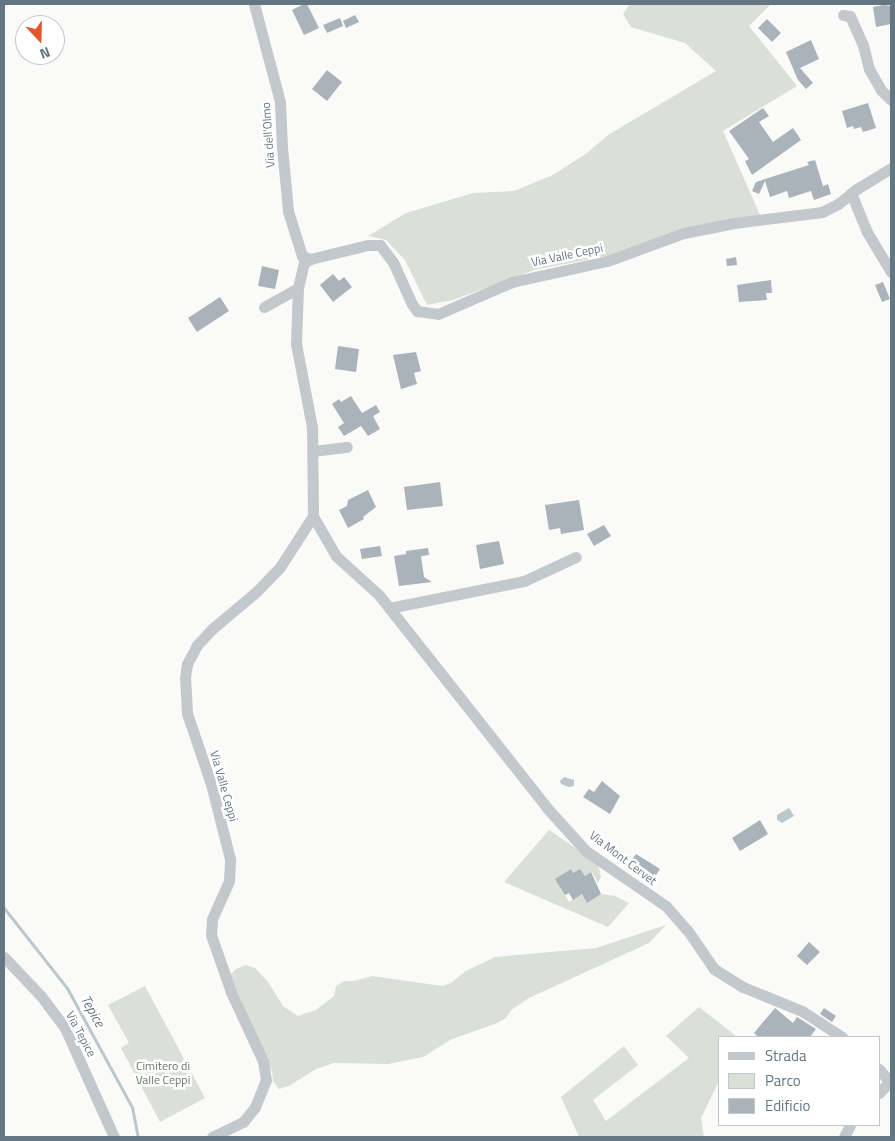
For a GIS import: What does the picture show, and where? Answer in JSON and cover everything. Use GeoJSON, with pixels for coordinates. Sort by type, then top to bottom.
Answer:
{"type":"FeatureCollection","features":[{"type":"Feature","properties":{"kind":"street","name":"Via dell'Olmo"},"geometry":{"type":"LineString","coordinates":[[254,4],[280,102],[288,210],[302,256],[310,260]]}},
{"type":"Feature","properties":{"kind":"street"},"geometry":{"type":"LineString","coordinates":[[843,15],[850,16],[863,44],[869,69],[881,90],[891,100]]}},
{"type":"Feature","properties":{"kind":"street","name":"Via Valle Ceppi"},"geometry":{"type":"LineString","coordinates":[[310,260],[368,246],[380,245],[393,262],[417,311],[438,314],[512,282],[535,275],[607,261],[684,233],[734,223],[822,212],[838,204],[851,193],[891,168]]}},
{"type":"Feature","properties":{"kind":"street"},"geometry":{"type":"LineString","coordinates":[[851,193],[867,232],[891,272]]}},
{"type":"Feature","properties":{"kind":"street"},"geometry":{"type":"LineString","coordinates":[[310,260],[304,263],[298,288],[296,344],[312,427],[313,516]]}},
{"type":"Feature","properties":{"kind":"street"},"geometry":{"type":"LineString","coordinates":[[264,307],[298,288]]}},
{"type":"Feature","properties":{"kind":"street"},"geometry":{"type":"LineString","coordinates":[[313,452],[347,447]]}},
{"type":"Feature","properties":{"kind":"street","name":"Via Valle Ceppi"},"geometry":{"type":"LineString","coordinates":[[212,1137],[242,1122],[255,1107],[266,1080],[264,1061],[231,992],[210,935],[212,919],[229,881],[230,860],[211,784],[187,713],[185,678],[187,664],[197,645],[212,629],[256,592],[280,567],[313,516]]}},
{"type":"Feature","properties":{"kind":"street","name":"Via Mont Cervet"},"geometry":{"type":"LineString","coordinates":[[313,516],[336,556],[379,595],[547,808],[586,851],[666,906],[688,931],[714,969],[743,987],[802,1011],[840,1036]]}},
{"type":"Feature","properties":{"kind":"street"},"geometry":{"type":"LineString","coordinates":[[389,608],[524,581],[576,557]]}},
{"type":"Feature","properties":{"kind":"street","name":"Via Tepice"},"geometry":{"type":"LineString","coordinates":[[4,957],[41,996],[65,1028],[114,1137]]}},
{"type":"Feature","properties":{"kind":"street"},"geometry":{"type":"LineString","coordinates":[[880,1070],[890,1083],[880,1092]]}},
{"type":"Feature","properties":{"kind":"green space"},"geometry":{"type":"Polygon","coordinates":[[[630,4],[771,4],[749,26],[797,86],[723,131],[760,215],[607,256],[534,270],[453,300],[427,305],[405,260],[386,240],[368,236],[406,213],[473,193],[514,191],[553,175],[587,153],[608,135],[716,71],[685,43],[631,27],[623,14],[630,4]]]}},
{"type":"Feature","properties":{"kind":"green space"},"geometry":{"type":"Polygon","coordinates":[[[549,830],[598,863],[601,877],[598,883],[592,872],[585,876],[580,869],[573,873],[571,869],[556,879],[569,902],[582,894],[587,902],[601,894],[615,896],[629,903],[608,927],[504,882],[549,830]]]}},
{"type":"Feature","properties":{"kind":"green space"},"geometry":{"type":"Polygon","coordinates":[[[666,925],[649,943],[529,998],[511,1010],[506,1018],[450,1040],[423,1057],[388,1064],[334,1063],[316,1069],[289,1086],[279,1089],[273,1081],[272,1071],[230,975],[236,969],[246,965],[255,968],[268,982],[283,1006],[298,1016],[316,1010],[334,996],[336,986],[344,981],[354,981],[372,976],[442,986],[451,983],[466,971],[495,957],[596,948],[666,925]]]}},
{"type":"Feature","properties":{"kind":"green space","name":"Cimitero di Valle Ceppi"},"geometry":{"type":"Polygon","coordinates":[[[145,986],[205,1098],[160,1122],[121,1048],[129,1043],[108,1005],[145,986]]]}},
{"type":"Feature","properties":{"kind":"green space"},"geometry":{"type":"Polygon","coordinates":[[[699,1007],[736,1036],[718,1036],[718,1083],[701,1118],[704,1137],[579,1137],[561,1097],[624,1046],[638,1065],[593,1100],[606,1121],[689,1058],[666,1036],[699,1007]]]}},
{"type":"Feature","properties":{"kind":"shaded area"},"geometry":{"type":"Polygon","coordinates":[[[564,777],[574,780],[574,786],[569,787],[561,784],[560,781],[564,777]]]}},
{"type":"Feature","properties":{"kind":"shaded area"},"geometry":{"type":"Polygon","coordinates":[[[789,808],[794,816],[782,823],[777,820],[777,815],[789,808]]]}},
{"type":"Feature","properties":{"kind":"building"},"geometry":{"type":"Polygon","coordinates":[[[307,4],[319,28],[304,35],[292,10],[307,4]]]}},
{"type":"Feature","properties":{"kind":"building"},"geometry":{"type":"Polygon","coordinates":[[[891,6],[891,24],[876,27],[873,7],[891,6]]]}},
{"type":"Feature","properties":{"kind":"building"},"geometry":{"type":"Polygon","coordinates":[[[355,15],[359,22],[346,28],[343,21],[355,15]]]}},
{"type":"Feature","properties":{"kind":"building"},"geometry":{"type":"Polygon","coordinates":[[[340,18],[343,26],[327,33],[323,25],[340,18]]]}},
{"type":"Feature","properties":{"kind":"building"},"geometry":{"type":"Polygon","coordinates":[[[767,19],[781,33],[772,42],[758,28],[767,19]]]}},
{"type":"Feature","properties":{"kind":"building"},"geometry":{"type":"Polygon","coordinates":[[[811,40],[819,59],[800,68],[813,83],[806,89],[798,80],[786,52],[811,40]]]}},
{"type":"Feature","properties":{"kind":"building"},"geometry":{"type":"Polygon","coordinates":[[[327,70],[342,82],[327,101],[312,89],[327,70]]]}},
{"type":"Feature","properties":{"kind":"building"},"geometry":{"type":"Polygon","coordinates":[[[868,103],[876,128],[863,132],[861,127],[854,129],[853,126],[847,128],[842,111],[868,103]]]}},
{"type":"Feature","properties":{"kind":"building"},"geometry":{"type":"Polygon","coordinates":[[[763,108],[769,116],[759,122],[773,142],[793,128],[801,140],[752,175],[745,161],[749,159],[729,131],[763,108]]]}},
{"type":"Feature","properties":{"kind":"building"},"geometry":{"type":"Polygon","coordinates":[[[815,160],[823,186],[828,184],[831,194],[814,200],[811,191],[789,198],[787,191],[770,197],[765,181],[759,194],[752,191],[756,182],[809,165],[807,162],[815,160]]]}},
{"type":"Feature","properties":{"kind":"building"},"geometry":{"type":"Polygon","coordinates":[[[736,257],[737,265],[727,266],[726,259],[736,257]]]}},
{"type":"Feature","properties":{"kind":"building"},"geometry":{"type":"Polygon","coordinates":[[[262,266],[279,270],[275,289],[258,286],[262,266]]]}},
{"type":"Feature","properties":{"kind":"building"},"geometry":{"type":"Polygon","coordinates":[[[333,274],[339,281],[344,277],[352,287],[333,302],[320,285],[333,274]]]}},
{"type":"Feature","properties":{"kind":"building"},"geometry":{"type":"Polygon","coordinates":[[[771,280],[772,293],[766,293],[767,300],[739,302],[737,285],[771,280]]]}},
{"type":"Feature","properties":{"kind":"building"},"geometry":{"type":"Polygon","coordinates":[[[883,282],[890,299],[882,302],[875,285],[883,282]]]}},
{"type":"Feature","properties":{"kind":"building"},"geometry":{"type":"Polygon","coordinates":[[[220,297],[229,311],[197,332],[188,318],[220,297]]]}},
{"type":"Feature","properties":{"kind":"building"},"geometry":{"type":"Polygon","coordinates":[[[338,346],[359,349],[356,372],[335,369],[338,346]]]}},
{"type":"Feature","properties":{"kind":"building"},"geometry":{"type":"Polygon","coordinates":[[[416,352],[421,371],[414,373],[417,384],[401,389],[393,355],[416,352]]]}},
{"type":"Feature","properties":{"kind":"building"},"geometry":{"type":"Polygon","coordinates":[[[351,396],[362,413],[376,405],[380,412],[373,416],[380,429],[368,436],[361,426],[344,436],[338,427],[344,423],[332,404],[339,399],[341,402],[351,396]]]}},
{"type":"Feature","properties":{"kind":"building"},"geometry":{"type":"Polygon","coordinates":[[[440,482],[443,506],[407,510],[404,487],[440,482]]]}},
{"type":"Feature","properties":{"kind":"building"},"geometry":{"type":"Polygon","coordinates":[[[368,490],[376,507],[363,517],[364,519],[348,528],[339,510],[347,506],[348,500],[368,490]]]}},
{"type":"Feature","properties":{"kind":"building"},"geometry":{"type":"Polygon","coordinates":[[[579,500],[584,530],[561,534],[560,528],[549,530],[545,505],[579,500]]]}},
{"type":"Feature","properties":{"kind":"building"},"geometry":{"type":"Polygon","coordinates":[[[604,525],[611,536],[594,546],[587,534],[604,525]]]}},
{"type":"Feature","properties":{"kind":"building"},"geometry":{"type":"Polygon","coordinates":[[[499,541],[504,564],[480,569],[476,545],[499,541]]]}},
{"type":"Feature","properties":{"kind":"building"},"geometry":{"type":"Polygon","coordinates":[[[380,546],[382,556],[362,559],[360,549],[380,546]]]}},
{"type":"Feature","properties":{"kind":"building"},"geometry":{"type":"Polygon","coordinates":[[[428,548],[429,555],[421,556],[424,577],[432,582],[399,586],[394,556],[406,554],[406,551],[428,548]]]}},
{"type":"Feature","properties":{"kind":"building"},"geometry":{"type":"Polygon","coordinates":[[[602,781],[620,796],[610,814],[583,797],[589,789],[594,792],[602,781]]]}},
{"type":"Feature","properties":{"kind":"building"},"geometry":{"type":"Polygon","coordinates":[[[760,820],[768,834],[740,851],[732,838],[760,820]]]}},
{"type":"Feature","properties":{"kind":"building"},"geometry":{"type":"Polygon","coordinates":[[[636,854],[660,869],[650,884],[626,868],[636,854]]]}},
{"type":"Feature","properties":{"kind":"building"},"geometry":{"type":"Polygon","coordinates":[[[571,869],[573,873],[580,869],[585,876],[591,872],[601,894],[587,903],[582,894],[573,900],[569,893],[565,895],[555,879],[571,869]]]}},
{"type":"Feature","properties":{"kind":"building"},"geometry":{"type":"Polygon","coordinates":[[[809,942],[820,952],[807,965],[797,956],[809,942]]]}},
{"type":"Feature","properties":{"kind":"building"},"geometry":{"type":"Polygon","coordinates":[[[775,1008],[793,1023],[797,1017],[816,1029],[811,1036],[757,1036],[754,1033],[775,1008]]]}},
{"type":"Feature","properties":{"kind":"building"},"geometry":{"type":"Polygon","coordinates":[[[824,1008],[836,1016],[832,1022],[820,1014],[824,1008]]]}},
{"type":"Feature","properties":{"kind":"waterway","name":"Tepice"},"geometry":{"type":"LineString","coordinates":[[4,908],[67,988],[132,1107],[138,1137]]}}]}
